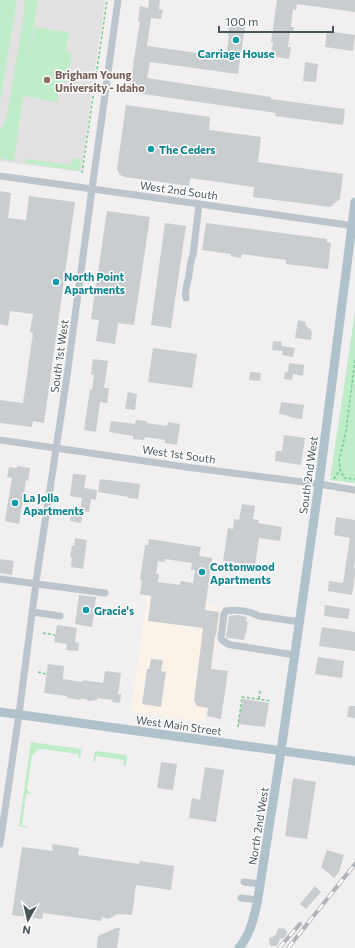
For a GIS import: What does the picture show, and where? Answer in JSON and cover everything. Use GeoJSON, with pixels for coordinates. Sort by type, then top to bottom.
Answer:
{"type":"FeatureCollection","features":[{"type":"Feature","properties":{"kind":"main road","name":"South 2nd West"},"geometry":{"type":"LineString","coordinates":[[281,751],[319,484],[355,202]]}},
{"type":"Feature","properties":{"kind":"main road","name":"West Main Street"},"geometry":{"type":"LineString","coordinates":[[0,712],[355,761]]}},
{"type":"Feature","properties":{"kind":"main road","name":"North 2nd West"},"geometry":{"type":"LineString","coordinates":[[239,948],[252,927],[258,902],[281,751]]}},
{"type":"Feature","properties":{"kind":"street","name":"South 1st West"},"geometry":{"type":"LineString","coordinates":[[0,844],[36,584],[68,369],[118,0]]}},
{"type":"Feature","properties":{"kind":"street","name":"West 2nd South"},"geometry":{"type":"LineString","coordinates":[[0,176],[353,226]]}},
{"type":"Feature","properties":{"kind":"street"},"geometry":{"type":"LineString","coordinates":[[186,298],[185,294],[193,255],[199,204]]}},
{"type":"Feature","properties":{"kind":"street","name":"West 1st South"},"geometry":{"type":"LineString","coordinates":[[0,440],[355,490]]}},
{"type":"Feature","properties":{"kind":"street"},"geometry":{"type":"LineString","coordinates":[[0,578],[105,593]]}},
{"type":"Feature","properties":{"kind":"street"},"geometry":{"type":"LineString","coordinates":[[295,655],[228,644],[221,638],[224,614],[226,611],[231,610],[300,622]]}},
{"type":"Feature","properties":{"kind":"street"},"geometry":{"type":"LineString","coordinates":[[32,612],[60,616]]}},
{"type":"Feature","properties":{"kind":"street"},"geometry":{"type":"LineString","coordinates":[[244,882],[260,884]]}},
{"type":"Feature","properties":{"kind":"street"},"geometry":{"type":"LineString","coordinates":[[241,898],[258,902]]}},
{"type":"Feature","properties":{"kind":"path"},"geometry":{"type":"LineString","coordinates":[[82,173],[107,0]]}},
{"type":"Feature","properties":{"kind":"path"},"geometry":{"type":"LineString","coordinates":[[355,360],[346,431],[339,461],[340,469],[344,478],[355,480]]}},
{"type":"Feature","properties":{"kind":"path"},"geometry":{"type":"LineString","coordinates":[[332,481],[340,469]]}},
{"type":"Feature","properties":{"kind":"path"},"geometry":{"type":"LineString","coordinates":[[43,633],[55,635]]}},
{"type":"Feature","properties":{"kind":"path"},"geometry":{"type":"LineString","coordinates":[[38,672],[46,674]]}},
{"type":"Feature","properties":{"kind":"path"},"geometry":{"type":"LineString","coordinates":[[259,699],[260,690]]}},
{"type":"Feature","properties":{"kind":"path"},"geometry":{"type":"LineString","coordinates":[[238,728],[242,697],[272,701]]}},
{"type":"Feature","properties":{"kind":"shaded area","name":"Brigham Young University - Idaho"},"geometry":{"type":"Polygon","coordinates":[[[0,0],[105,0],[81,172],[0,161],[0,0]]]}},
{"type":"Feature","properties":{"kind":"shaded area"},"geometry":{"type":"Polygon","coordinates":[[[147,596],[220,606],[204,722],[131,712],[147,596]]]}},
{"type":"Feature","properties":{"kind":"green space"},"geometry":{"type":"Polygon","coordinates":[[[0,0],[17,0],[0,103],[0,0]]]}},
{"type":"Feature","properties":{"kind":"green space"},"geometry":{"type":"Polygon","coordinates":[[[24,0],[38,0],[28,65],[35,27],[69,32],[66,51],[72,56],[67,82],[60,83],[57,102],[23,96],[14,161],[0,158],[0,131],[7,117],[25,9],[24,0]]]}},
{"type":"Feature","properties":{"kind":"green space"},"geometry":{"type":"Polygon","coordinates":[[[73,158],[81,160],[80,171],[25,163],[25,160],[28,159],[70,165],[73,158]]]}},
{"type":"Feature","properties":{"kind":"green space"},"geometry":{"type":"Polygon","coordinates":[[[355,312],[355,483],[330,480],[355,312]]]}},
{"type":"Feature","properties":{"kind":"green space"},"geometry":{"type":"Polygon","coordinates":[[[31,742],[82,749],[79,759],[78,754],[42,749],[37,750],[32,756],[27,789],[31,794],[26,794],[22,825],[28,827],[27,828],[19,826],[31,742]]]}},
{"type":"Feature","properties":{"kind":"green space"},"geometry":{"type":"Polygon","coordinates":[[[95,751],[127,755],[126,765],[123,765],[124,760],[96,756],[94,762],[95,751]]]}},
{"type":"Feature","properties":{"kind":"building"},"geometry":{"type":"Polygon","coordinates":[[[149,0],[160,0],[159,9],[163,10],[161,19],[151,18],[147,46],[226,57],[229,24],[245,26],[238,74],[150,62],[147,78],[271,97],[271,99],[345,109],[343,125],[275,116],[276,113],[129,92],[140,21],[138,21],[140,6],[148,8],[149,0]]]}},
{"type":"Feature","properties":{"kind":"building"},"geometry":{"type":"Polygon","coordinates":[[[277,0],[355,0],[355,12],[297,4],[296,10],[293,9],[291,27],[294,27],[293,33],[290,33],[288,47],[291,47],[289,59],[271,56],[273,42],[271,42],[277,0]]]}},
{"type":"Feature","properties":{"kind":"building"},"geometry":{"type":"Polygon","coordinates":[[[327,31],[355,35],[353,51],[325,47],[327,31]]]}},
{"type":"Feature","properties":{"kind":"building"},"geometry":{"type":"Polygon","coordinates":[[[305,62],[318,64],[316,82],[303,81],[305,62]]]}},
{"type":"Feature","properties":{"kind":"building"},"geometry":{"type":"Polygon","coordinates":[[[126,105],[210,117],[209,130],[261,137],[258,162],[343,174],[340,199],[330,207],[253,197],[254,187],[190,178],[189,186],[120,175],[117,169],[126,105]]]}},
{"type":"Feature","properties":{"kind":"building"},"geometry":{"type":"Polygon","coordinates":[[[0,191],[11,193],[8,218],[26,220],[29,196],[75,202],[44,423],[33,421],[32,427],[0,423],[0,400],[23,403],[33,333],[30,332],[33,314],[10,311],[8,326],[0,324],[0,191]]]}},
{"type":"Feature","properties":{"kind":"building"},"geometry":{"type":"Polygon","coordinates":[[[107,211],[150,217],[134,325],[118,323],[115,344],[96,341],[99,320],[91,319],[107,211]]]}},
{"type":"Feature","properties":{"kind":"building"},"geometry":{"type":"Polygon","coordinates":[[[165,223],[186,226],[171,328],[151,325],[165,223]]]}},
{"type":"Feature","properties":{"kind":"building"},"geometry":{"type":"Polygon","coordinates":[[[206,223],[327,239],[327,242],[331,243],[328,269],[286,264],[286,260],[242,254],[241,258],[231,256],[231,254],[202,250],[206,223]]]}},
{"type":"Feature","properties":{"kind":"building"},"geometry":{"type":"Polygon","coordinates":[[[298,320],[306,322],[305,326],[308,326],[307,328],[311,329],[311,340],[295,338],[298,320]]]}},
{"type":"Feature","properties":{"kind":"building"},"geometry":{"type":"Polygon","coordinates":[[[273,341],[282,342],[281,346],[295,348],[293,357],[282,355],[283,351],[272,350],[273,341]]]}},
{"type":"Feature","properties":{"kind":"building"},"geometry":{"type":"Polygon","coordinates":[[[153,348],[197,354],[192,388],[148,382],[153,348]]]}},
{"type":"Feature","properties":{"kind":"building"},"geometry":{"type":"Polygon","coordinates":[[[93,359],[108,361],[104,388],[109,388],[107,403],[100,402],[96,432],[84,430],[90,389],[92,390],[94,375],[91,374],[93,359]]]}},
{"type":"Feature","properties":{"kind":"building"},"geometry":{"type":"Polygon","coordinates":[[[289,363],[304,365],[303,376],[293,374],[292,380],[284,379],[285,372],[288,372],[289,363]]]}},
{"type":"Feature","properties":{"kind":"building"},"geometry":{"type":"Polygon","coordinates":[[[250,372],[261,373],[260,381],[249,380],[250,372]]]}},
{"type":"Feature","properties":{"kind":"building"},"geometry":{"type":"Polygon","coordinates":[[[128,392],[137,394],[135,410],[125,409],[128,392]]]}},
{"type":"Feature","properties":{"kind":"building"},"geometry":{"type":"Polygon","coordinates":[[[281,402],[304,405],[302,419],[279,414],[281,402]]]}},
{"type":"Feature","properties":{"kind":"building"},"geometry":{"type":"Polygon","coordinates":[[[136,420],[167,426],[168,422],[180,424],[177,445],[165,443],[165,440],[145,437],[144,440],[133,439],[133,436],[109,432],[111,421],[135,424],[136,420]]]}},
{"type":"Feature","properties":{"kind":"building"},"geometry":{"type":"Polygon","coordinates":[[[284,435],[305,438],[301,465],[275,461],[276,451],[282,451],[284,435]]]}},
{"type":"Feature","properties":{"kind":"building","name":"La Jolla Apartments"},"geometry":{"type":"Polygon","coordinates":[[[17,466],[30,468],[28,481],[26,480],[19,524],[5,521],[12,478],[7,477],[9,467],[17,468],[17,466]]]}},
{"type":"Feature","properties":{"kind":"building"},"geometry":{"type":"Polygon","coordinates":[[[73,474],[86,475],[84,488],[97,490],[96,500],[91,499],[89,512],[80,511],[82,498],[70,496],[73,474]]]}},
{"type":"Feature","properties":{"kind":"building"},"geometry":{"type":"Polygon","coordinates":[[[100,479],[140,484],[138,499],[98,492],[100,479]]]}},
{"type":"Feature","properties":{"kind":"building"},"geometry":{"type":"Polygon","coordinates":[[[242,504],[255,506],[253,519],[259,520],[258,523],[282,527],[280,541],[259,538],[255,565],[223,561],[228,528],[233,529],[234,519],[239,520],[242,504]]]}},
{"type":"Feature","properties":{"kind":"building"},"geometry":{"type":"Polygon","coordinates":[[[71,510],[83,511],[81,523],[70,521],[71,510]]]}},
{"type":"Feature","properties":{"kind":"building"},"geometry":{"type":"Polygon","coordinates":[[[336,517],[355,520],[355,575],[352,595],[328,591],[329,581],[343,583],[350,538],[334,535],[336,517]]]}},
{"type":"Feature","properties":{"kind":"building"},"geometry":{"type":"Polygon","coordinates":[[[75,538],[87,540],[83,569],[71,567],[72,557],[70,557],[75,538]]]}},
{"type":"Feature","properties":{"kind":"building"},"geometry":{"type":"Polygon","coordinates":[[[149,539],[201,547],[199,556],[212,558],[205,610],[219,612],[211,669],[228,671],[221,719],[207,716],[208,708],[197,706],[194,701],[203,628],[148,621],[151,596],[140,594],[142,580],[140,580],[145,545],[148,545],[149,539]],[[165,559],[165,562],[158,561],[156,574],[159,574],[158,582],[180,585],[181,581],[193,583],[195,570],[191,570],[192,563],[165,559]]]}},
{"type":"Feature","properties":{"kind":"building"},"geometry":{"type":"Polygon","coordinates":[[[0,559],[14,561],[12,575],[0,573],[0,559]]]}},
{"type":"Feature","properties":{"kind":"building","name":"Gracie's"},"geometry":{"type":"Polygon","coordinates":[[[79,595],[96,597],[92,627],[75,624],[79,595]]]}},
{"type":"Feature","properties":{"kind":"building"},"geometry":{"type":"Polygon","coordinates":[[[325,605],[350,609],[348,619],[324,616],[325,605]]]}},
{"type":"Feature","properties":{"kind":"building"},"geometry":{"type":"Polygon","coordinates":[[[238,615],[247,617],[246,622],[248,622],[244,640],[226,637],[229,616],[238,615]]]}},
{"type":"Feature","properties":{"kind":"building"},"geometry":{"type":"Polygon","coordinates":[[[57,625],[77,628],[75,642],[79,643],[78,651],[66,650],[67,644],[54,642],[57,625]]]}},
{"type":"Feature","properties":{"kind":"building"},"geometry":{"type":"Polygon","coordinates":[[[322,627],[355,632],[355,651],[319,646],[322,627]]]}},
{"type":"Feature","properties":{"kind":"building"},"geometry":{"type":"Polygon","coordinates":[[[318,657],[344,661],[342,678],[315,674],[318,657]]]}},
{"type":"Feature","properties":{"kind":"building"},"geometry":{"type":"Polygon","coordinates":[[[151,659],[163,660],[161,671],[166,672],[161,707],[142,704],[147,669],[149,669],[151,659]]]}},
{"type":"Feature","properties":{"kind":"building"},"geometry":{"type":"Polygon","coordinates":[[[48,664],[64,666],[63,679],[83,682],[83,680],[103,683],[105,671],[121,673],[118,694],[121,694],[120,703],[112,702],[113,700],[97,698],[97,700],[89,701],[81,698],[81,700],[67,698],[67,696],[44,693],[48,664]]]}},
{"type":"Feature","properties":{"kind":"building"},"geometry":{"type":"Polygon","coordinates":[[[243,699],[269,703],[265,727],[238,724],[243,699]]]}},
{"type":"Feature","properties":{"kind":"building"},"geometry":{"type":"Polygon","coordinates":[[[349,706],[355,706],[355,718],[347,717],[349,706]]]}},
{"type":"Feature","properties":{"kind":"building"},"geometry":{"type":"Polygon","coordinates":[[[161,762],[177,764],[173,790],[157,788],[161,762]]]}},
{"type":"Feature","properties":{"kind":"building"},"geometry":{"type":"Polygon","coordinates":[[[205,767],[224,770],[216,822],[189,818],[192,798],[200,800],[205,767]]]}},
{"type":"Feature","properties":{"kind":"building"},"geometry":{"type":"Polygon","coordinates":[[[293,778],[316,782],[307,839],[285,836],[293,778]]]}},
{"type":"Feature","properties":{"kind":"building"},"geometry":{"type":"Polygon","coordinates":[[[52,844],[79,848],[78,855],[139,864],[140,861],[174,866],[171,890],[136,885],[132,915],[118,914],[108,919],[102,917],[101,921],[43,913],[42,919],[12,915],[22,847],[53,851],[52,844]]]}},
{"type":"Feature","properties":{"kind":"building"},"geometry":{"type":"Polygon","coordinates":[[[327,850],[344,855],[339,872],[334,878],[321,867],[327,850]]]}},
{"type":"Feature","properties":{"kind":"building"},"geometry":{"type":"Polygon","coordinates":[[[315,886],[321,892],[306,909],[300,904],[315,886]]]}},
{"type":"Feature","properties":{"kind":"building"},"geometry":{"type":"Polygon","coordinates":[[[116,928],[120,928],[117,948],[97,948],[98,936],[116,928]]]}},
{"type":"Feature","properties":{"kind":"building"},"geometry":{"type":"Polygon","coordinates":[[[280,928],[285,929],[287,932],[286,935],[284,938],[280,939],[276,946],[271,946],[269,943],[269,938],[276,935],[277,930],[280,928]]]}},
{"type":"Feature","properties":{"kind":"railway"},"geometry":{"type":"LineString","coordinates":[[288,948],[355,864]]}},
{"type":"Feature","properties":{"kind":"railway"},"geometry":{"type":"LineString","coordinates":[[279,948],[300,924]]}},
{"type":"Feature","properties":{"kind":"place","name":"Carriage House"},"geometry":{"type":"Point","coordinates":[236,40]}},
{"type":"Feature","properties":{"kind":"place","name":"Brigham Young University - Idaho"},"geometry":{"type":"Point","coordinates":[47,80]}},
{"type":"Feature","properties":{"kind":"place","name":"The Ceders"},"geometry":{"type":"Point","coordinates":[151,149]}},
{"type":"Feature","properties":{"kind":"place","name":"North Point Apartments"},"geometry":{"type":"Point","coordinates":[56,282]}},
{"type":"Feature","properties":{"kind":"place","name":"La Jolla Apartments"},"geometry":{"type":"Point","coordinates":[15,503]}},
{"type":"Feature","properties":{"kind":"place","name":"Cottonwood Apartments"},"geometry":{"type":"Point","coordinates":[202,572]}},
{"type":"Feature","properties":{"kind":"place","name":"Gracie's"},"geometry":{"type":"Point","coordinates":[86,610]}}]}
